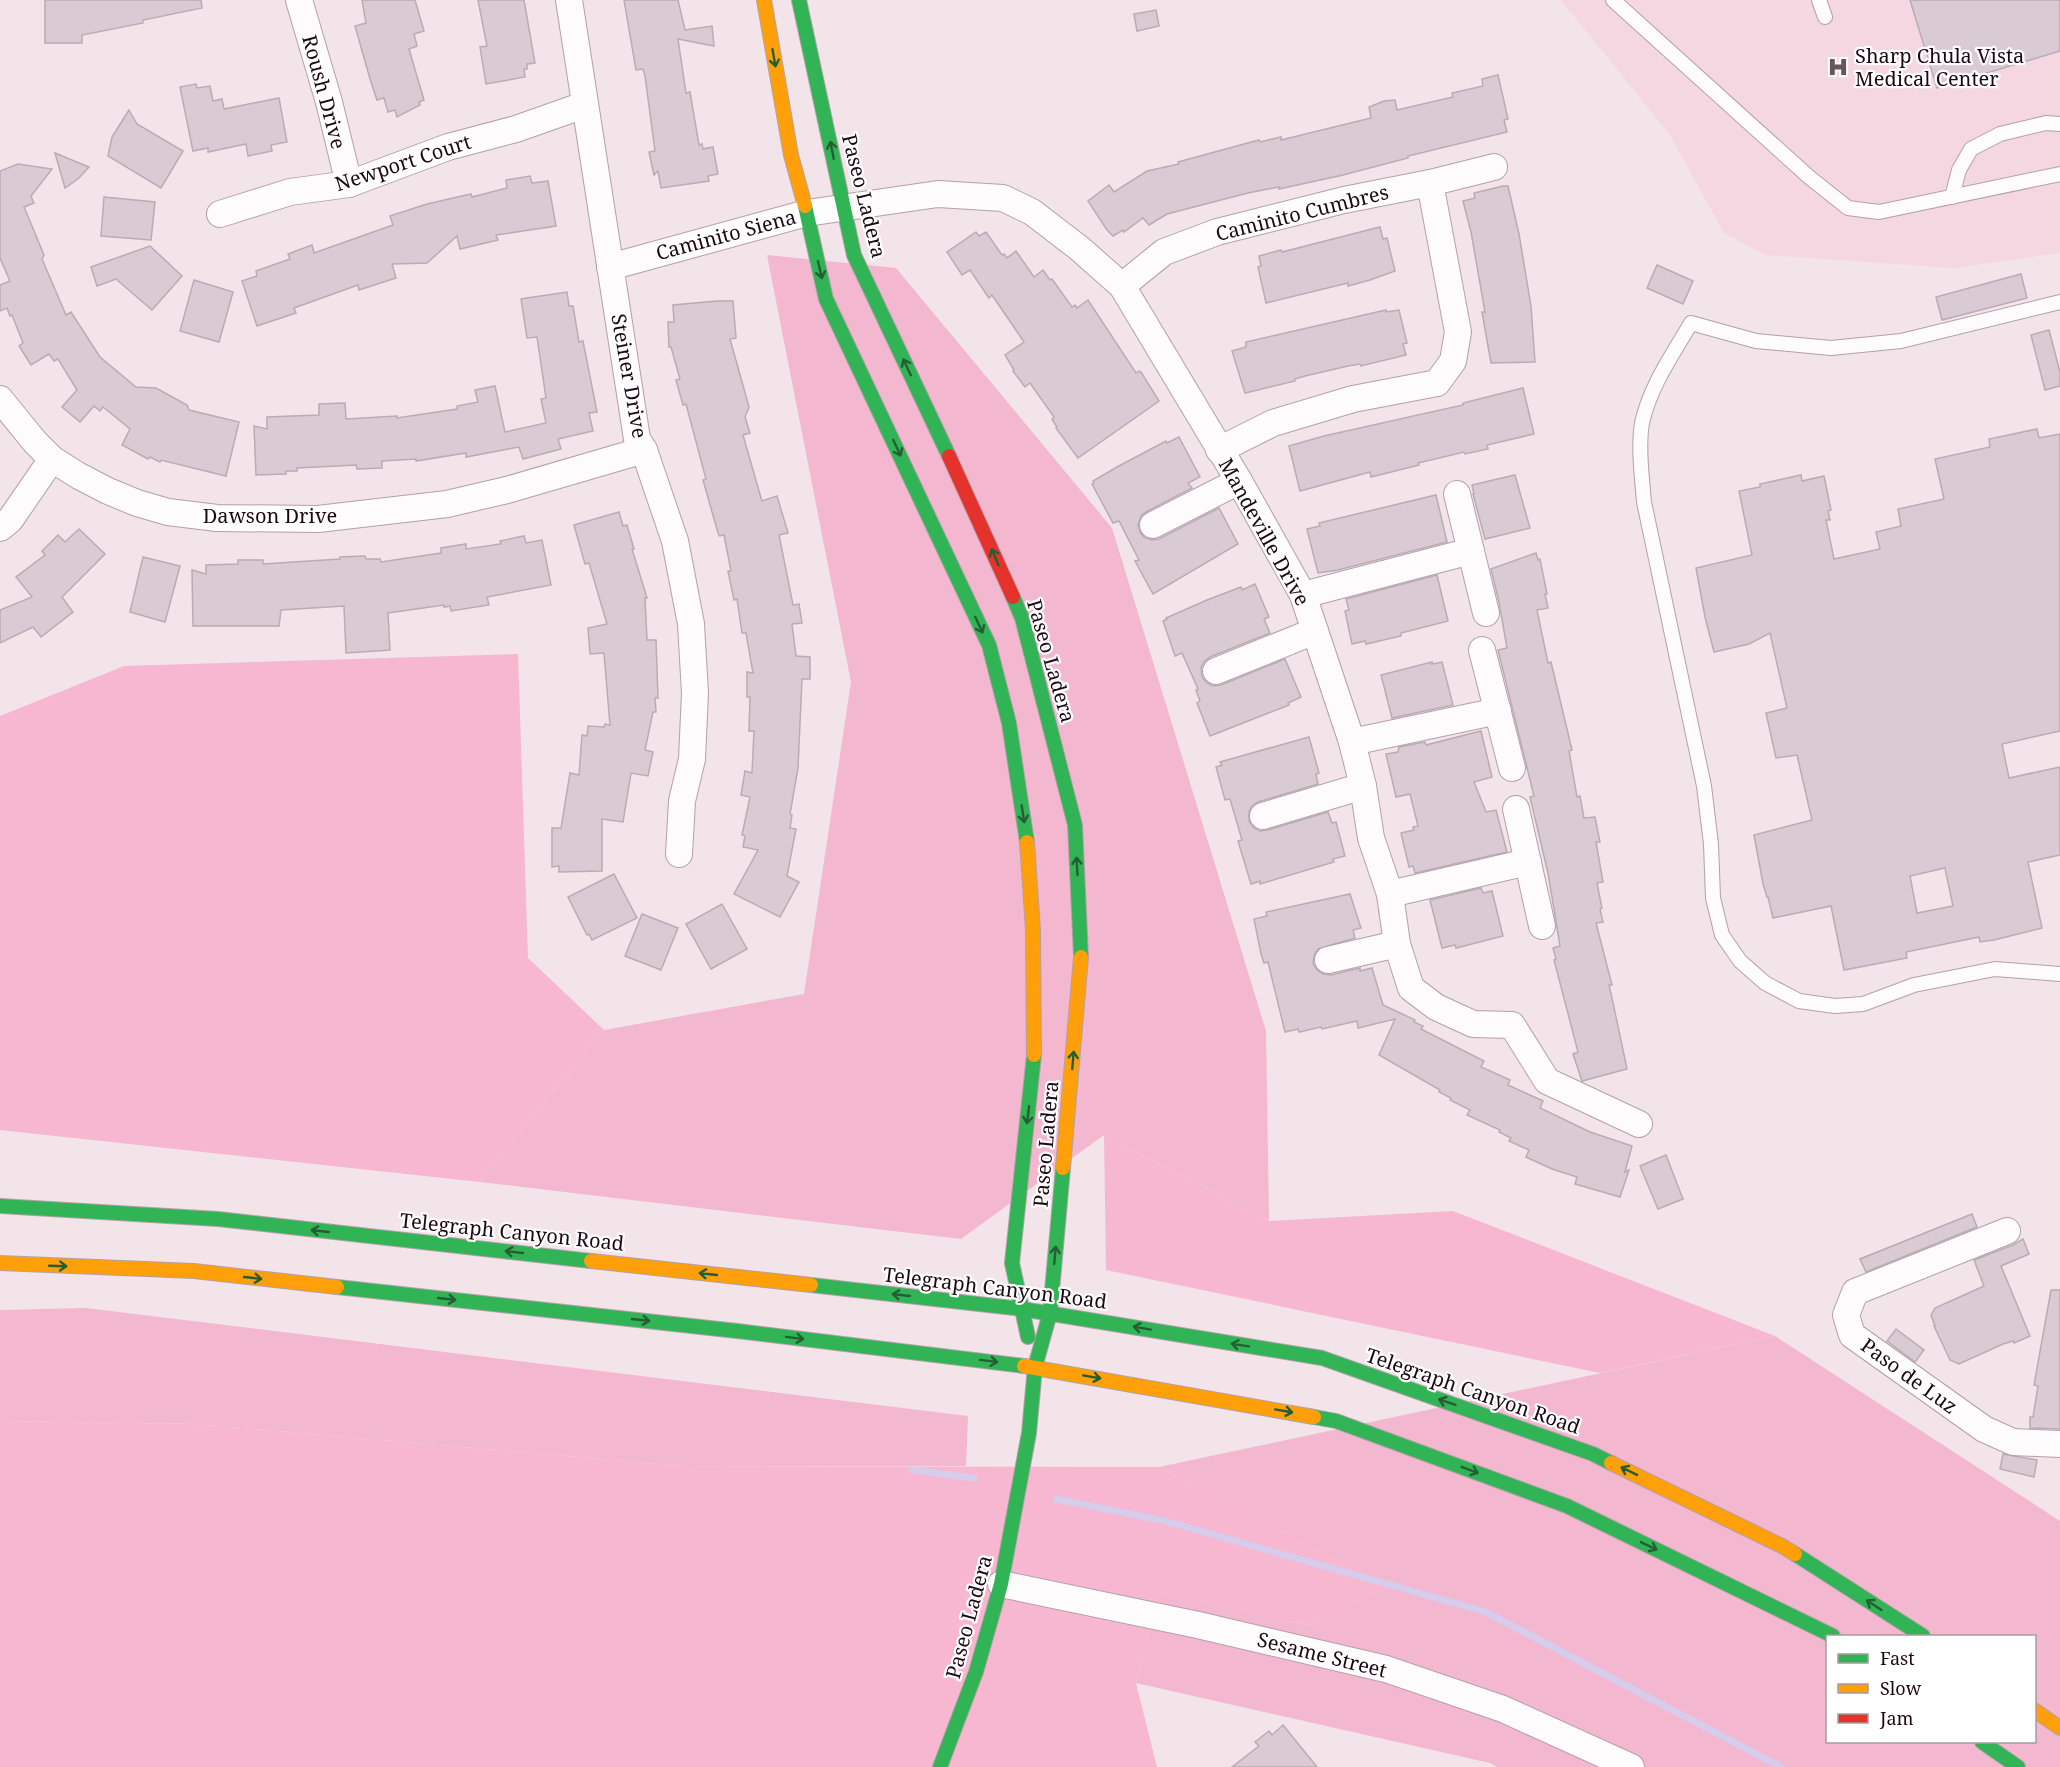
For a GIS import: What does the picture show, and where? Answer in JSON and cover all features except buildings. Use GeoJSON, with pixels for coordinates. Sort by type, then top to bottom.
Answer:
{"type":"FeatureCollection","features":[{"type":"Feature","properties":{"kind":"main road","name":"Paseo Ladera"},"geometry":{"type":"LineString","coordinates":[[764,0],[791,155],[826,298],[989,645],[1009,723],[1028,848],[1033,930],[1034,1066],[1012,1263],[1035,1367]]}},
{"type":"Feature","properties":{"kind":"main road","name":"Paseo Ladera"},"geometry":{"type":"LineString","coordinates":[[799,0],[855,255],[977,515],[1022,618],[1075,825],[1081,961],[1050,1313],[1035,1367],[1029,1433],[1001,1584],[976,1672],[940,1767]]}},
{"type":"Feature","properties":{"kind":"main road","name":"Telegraph Canyon Road"},"geometry":{"type":"LineString","coordinates":[[0,1206],[218,1220],[1022,1309],[1322,1358],[1593,1454],[1782,1546],[1921,1635]]}},
{"type":"Feature","properties":{"kind":"main road"},"geometry":{"type":"LineString","coordinates":[[0,1263],[194,1271],[693,1326],[1035,1367],[1336,1421],[1567,1506],[1831,1635]]}},
{"type":"Feature","properties":{"kind":"main road"},"geometry":{"type":"LineString","coordinates":[[2036,1711],[2060,1728]]}},
{"type":"Feature","properties":{"kind":"main road"},"geometry":{"type":"LineString","coordinates":[[1983,1743],[2018,1767]]}},
{"type":"Feature","properties":{"kind":"street","name":"Roush Drive"},"geometry":{"type":"LineString","coordinates":[[299,0],[329,102],[349,184]]}},
{"type":"Feature","properties":{"kind":"street","name":"Steiner Drive"},"geometry":{"type":"LineString","coordinates":[[569,0],[637,439],[644,450],[675,541],[691,624],[695,693],[692,759],[682,801],[679,854]]}},
{"type":"Feature","properties":{"kind":"street","name":"Newport Court"},"geometry":{"type":"LineString","coordinates":[[220,214],[290,192],[349,184],[448,147],[516,129],[584,105]]}},
{"type":"Feature","properties":{"kind":"street","name":"Caminito Cumbres"},"geometry":{"type":"LineString","coordinates":[[1122,286],[1164,252],[1217,232],[1344,200],[1430,183],[1494,167]]}},
{"type":"Feature","properties":{"kind":"street"},"geometry":{"type":"LineString","coordinates":[[1220,450],[1273,423],[1353,399],[1437,383],[1453,361],[1458,332],[1430,183]]}},
{"type":"Feature","properties":{"kind":"street","name":"Mandeville Drive"},"geometry":{"type":"LineString","coordinates":[[843,207],[938,194],[1003,198],[1032,212],[1079,248],[1122,286],[1239,481],[1303,595],[1352,742],[1363,786],[1371,838],[1390,894],[1397,944],[1411,988],[1436,1007],[1473,1024],[1512,1025],[1547,1081],[1639,1124]]}},
{"type":"Feature","properties":{"kind":"street","name":"Caminito Siena"},"geometry":{"type":"LineString","coordinates":[[610,267],[807,213],[843,207]]}},
{"type":"Feature","properties":{"kind":"street","name":"Dawson Drive"},"geometry":{"type":"LineString","coordinates":[[0,399],[52,459],[79,476],[137,503],[168,512],[217,518],[318,519],[447,504],[480,497],[644,450]]}},
{"type":"Feature","properties":{"kind":"street"},"geometry":{"type":"LineString","coordinates":[[0,528],[10,520],[52,459]]}},
{"type":"Feature","properties":{"kind":"street"},"geometry":{"type":"LineString","coordinates":[[1153,525],[1239,481]]}},
{"type":"Feature","properties":{"kind":"street"},"geometry":{"type":"LineString","coordinates":[[1457,494],[1486,613]]}},
{"type":"Feature","properties":{"kind":"street"},"geometry":{"type":"LineString","coordinates":[[1303,595],[1471,551]]}},
{"type":"Feature","properties":{"kind":"street"},"geometry":{"type":"LineString","coordinates":[[1216,671],[1315,631]]}},
{"type":"Feature","properties":{"kind":"street"},"geometry":{"type":"LineString","coordinates":[[1482,650],[1512,768]]}},
{"type":"Feature","properties":{"kind":"street"},"geometry":{"type":"LineString","coordinates":[[1352,742],[1498,711]]}},
{"type":"Feature","properties":{"kind":"street"},"geometry":{"type":"LineString","coordinates":[[1263,816],[1363,786]]}},
{"type":"Feature","properties":{"kind":"street"},"geometry":{"type":"LineString","coordinates":[[1516,809],[1542,926]]}},
{"type":"Feature","properties":{"kind":"street"},"geometry":{"type":"LineString","coordinates":[[1390,894],[1528,862]]}},
{"type":"Feature","properties":{"kind":"street"},"geometry":{"type":"LineString","coordinates":[[1328,960],[1397,944]]}},
{"type":"Feature","properties":{"kind":"street","name":"Paso de Luz"},"geometry":{"type":"LineString","coordinates":[[2007,1231],[1855,1292],[1846,1315],[1852,1335],[1984,1429],[2013,1442],[2060,1444]]}},
{"type":"Feature","properties":{"kind":"street","name":"Sesame Street"},"geometry":{"type":"LineString","coordinates":[[1001,1584],[1198,1625],[1386,1669],[1503,1709],[1592,1759],[1631,1767]]}},
{"type":"Feature","properties":{"kind":"lane"},"geometry":{"type":"LineString","coordinates":[[1613,0],[1809,177],[1848,208],[1879,212],[2060,174]]}},
{"type":"Feature","properties":{"kind":"lane"},"geometry":{"type":"LineString","coordinates":[[1819,0],[1825,17]]}},
{"type":"Feature","properties":{"kind":"lane"},"geometry":{"type":"LineString","coordinates":[[1952,197],[1959,170],[1971,149],[2000,134],[2046,123],[2060,124]]}},
{"type":"Feature","properties":{"kind":"lane"},"geometry":{"type":"LineString","coordinates":[[2060,302],[1900,341],[1831,348],[1756,341],[1691,323],[1658,379],[1642,423],[1641,462],[1644,502],[1704,786],[1711,844],[1713,898],[1722,935],[1740,962],[1765,983],[1799,1001],[1835,1006],[1863,1004],[1914,985],[1995,969],[2060,974]]}},
{"type":"Feature","properties":{"kind":"shaded area","name":"Sharp Chula Vista Medical Center"},"geometry":{"type":"Polygon","coordinates":[[[1561,0],[2060,0],[2060,253],[1953,268],[1766,255],[1724,233],[1670,135],[1561,0]]]}},
{"type":"Feature","properties":{"kind":"shaded area"},"geometry":{"type":"Polygon","coordinates":[[[767,255],[896,268],[1112,528],[1266,1031],[1269,1221],[1104,1135],[961,1239],[480,1182],[604,1030],[804,994],[851,682],[767,255]]]}},
{"type":"Feature","properties":{"kind":"shaded area"},"geometry":{"type":"Polygon","coordinates":[[[518,654],[528,958],[604,1030],[480,1182],[0,1130],[0,716],[124,666],[518,654]]]}},
{"type":"Feature","properties":{"kind":"shaded area"},"geometry":{"type":"Polygon","coordinates":[[[1104,1135],[1269,1221],[1453,1211],[1775,1336],[1600,1373],[1106,1270],[1104,1135]]]}},
{"type":"Feature","properties":{"kind":"shaded area"},"geometry":{"type":"Polygon","coordinates":[[[86,1308],[968,1416],[966,1466],[684,1466],[195,1424],[0,1421],[0,1310],[86,1308]]]}},
{"type":"Feature","properties":{"kind":"shaded area"},"geometry":{"type":"Polygon","coordinates":[[[1775,1336],[2060,1521],[2060,1767],[1497,1767],[1490,1763],[1136,1683],[1160,1597],[1311,1626],[1392,1586],[1159,1467],[1775,1336]]]}},
{"type":"Feature","properties":{"kind":"shaded area"},"geometry":{"type":"Polygon","coordinates":[[[0,1421],[195,1424],[684,1466],[1159,1467],[1393,1586],[1311,1626],[1160,1598],[1136,1683],[1157,1767],[0,1767],[0,1421]]]}},
{"type":"Feature","properties":{"kind":"waterway"},"geometry":{"type":"LineString","coordinates":[[912,1470],[974,1478]]}},
{"type":"Feature","properties":{"kind":"waterway"},"geometry":{"type":"LineString","coordinates":[[1056,1499],[1165,1521],[1486,1612],[1781,1767]]}},
{"type":"Feature","properties":{"kind":"traffic: fast"},"geometry":{"type":"LineString","coordinates":[[799,0],[854,255],[949,456]]}},
{"type":"Feature","properties":{"kind":"traffic: fast"},"geometry":{"type":"LineString","coordinates":[[805,206],[826,299],[989,645],[1009,723],[1027,842]]}},
{"type":"Feature","properties":{"kind":"traffic: fast"},"geometry":{"type":"LineString","coordinates":[[1013,597],[1022,618],[1075,825],[1081,957]]}},
{"type":"Feature","properties":{"kind":"traffic: fast"},"geometry":{"type":"LineString","coordinates":[[1028,1337],[1012,1263],[1034,1055]]}},
{"type":"Feature","properties":{"kind":"traffic: fast"},"geometry":{"type":"LineString","coordinates":[[940,1767],[976,1672],[1001,1584],[1029,1433],[1035,1367],[1050,1313],[1063,1168]]}},
{"type":"Feature","properties":{"kind":"traffic: fast"},"geometry":{"type":"LineString","coordinates":[[0,1206],[218,1219],[591,1261]]}},
{"type":"Feature","properties":{"kind":"traffic: fast"},"geometry":{"type":"LineString","coordinates":[[811,1285],[1022,1309],[1322,1358],[1593,1454],[1611,1463]]}},
{"type":"Feature","properties":{"kind":"traffic: fast"},"geometry":{"type":"LineString","coordinates":[[337,1287],[737,1331],[1024,1366]]}},
{"type":"Feature","properties":{"kind":"traffic: fast"},"geometry":{"type":"LineString","coordinates":[[1314,1417],[1336,1421],[1567,1506],[1831,1635]]}},
{"type":"Feature","properties":{"kind":"traffic: fast"},"geometry":{"type":"LineString","coordinates":[[1795,1554],[1921,1635]]}},
{"type":"Feature","properties":{"kind":"traffic: fast"},"geometry":{"type":"LineString","coordinates":[[1983,1743],[2018,1767]]}},
{"type":"Feature","properties":{"kind":"traffic: slow"},"geometry":{"type":"LineString","coordinates":[[764,0],[791,155],[805,206]]}},
{"type":"Feature","properties":{"kind":"traffic: slow"},"geometry":{"type":"LineString","coordinates":[[1027,842],[1033,930],[1034,1055]]}},
{"type":"Feature","properties":{"kind":"traffic: slow"},"geometry":{"type":"LineString","coordinates":[[1063,1168],[1081,957]]}},
{"type":"Feature","properties":{"kind":"traffic: slow"},"geometry":{"type":"LineString","coordinates":[[591,1261],[811,1285]]}},
{"type":"Feature","properties":{"kind":"traffic: slow"},"geometry":{"type":"LineString","coordinates":[[0,1263],[194,1271],[337,1287]]}},
{"type":"Feature","properties":{"kind":"traffic: slow"},"geometry":{"type":"LineString","coordinates":[[1024,1366],[1314,1417]]}},
{"type":"Feature","properties":{"kind":"traffic: slow"},"geometry":{"type":"LineString","coordinates":[[1611,1463],[1795,1554]]}},
{"type":"Feature","properties":{"kind":"traffic: slow"},"geometry":{"type":"LineString","coordinates":[[2036,1711],[2060,1728]]}},
{"type":"Feature","properties":{"kind":"traffic: jam"},"geometry":{"type":"LineString","coordinates":[[949,456],[1013,597]]}},
{"type":"Feature","properties":{"kind":"place","name":"Sharp Chula Vista Medical Center"},"geometry":{"type":"Point","coordinates":[1838,67]}}]}
